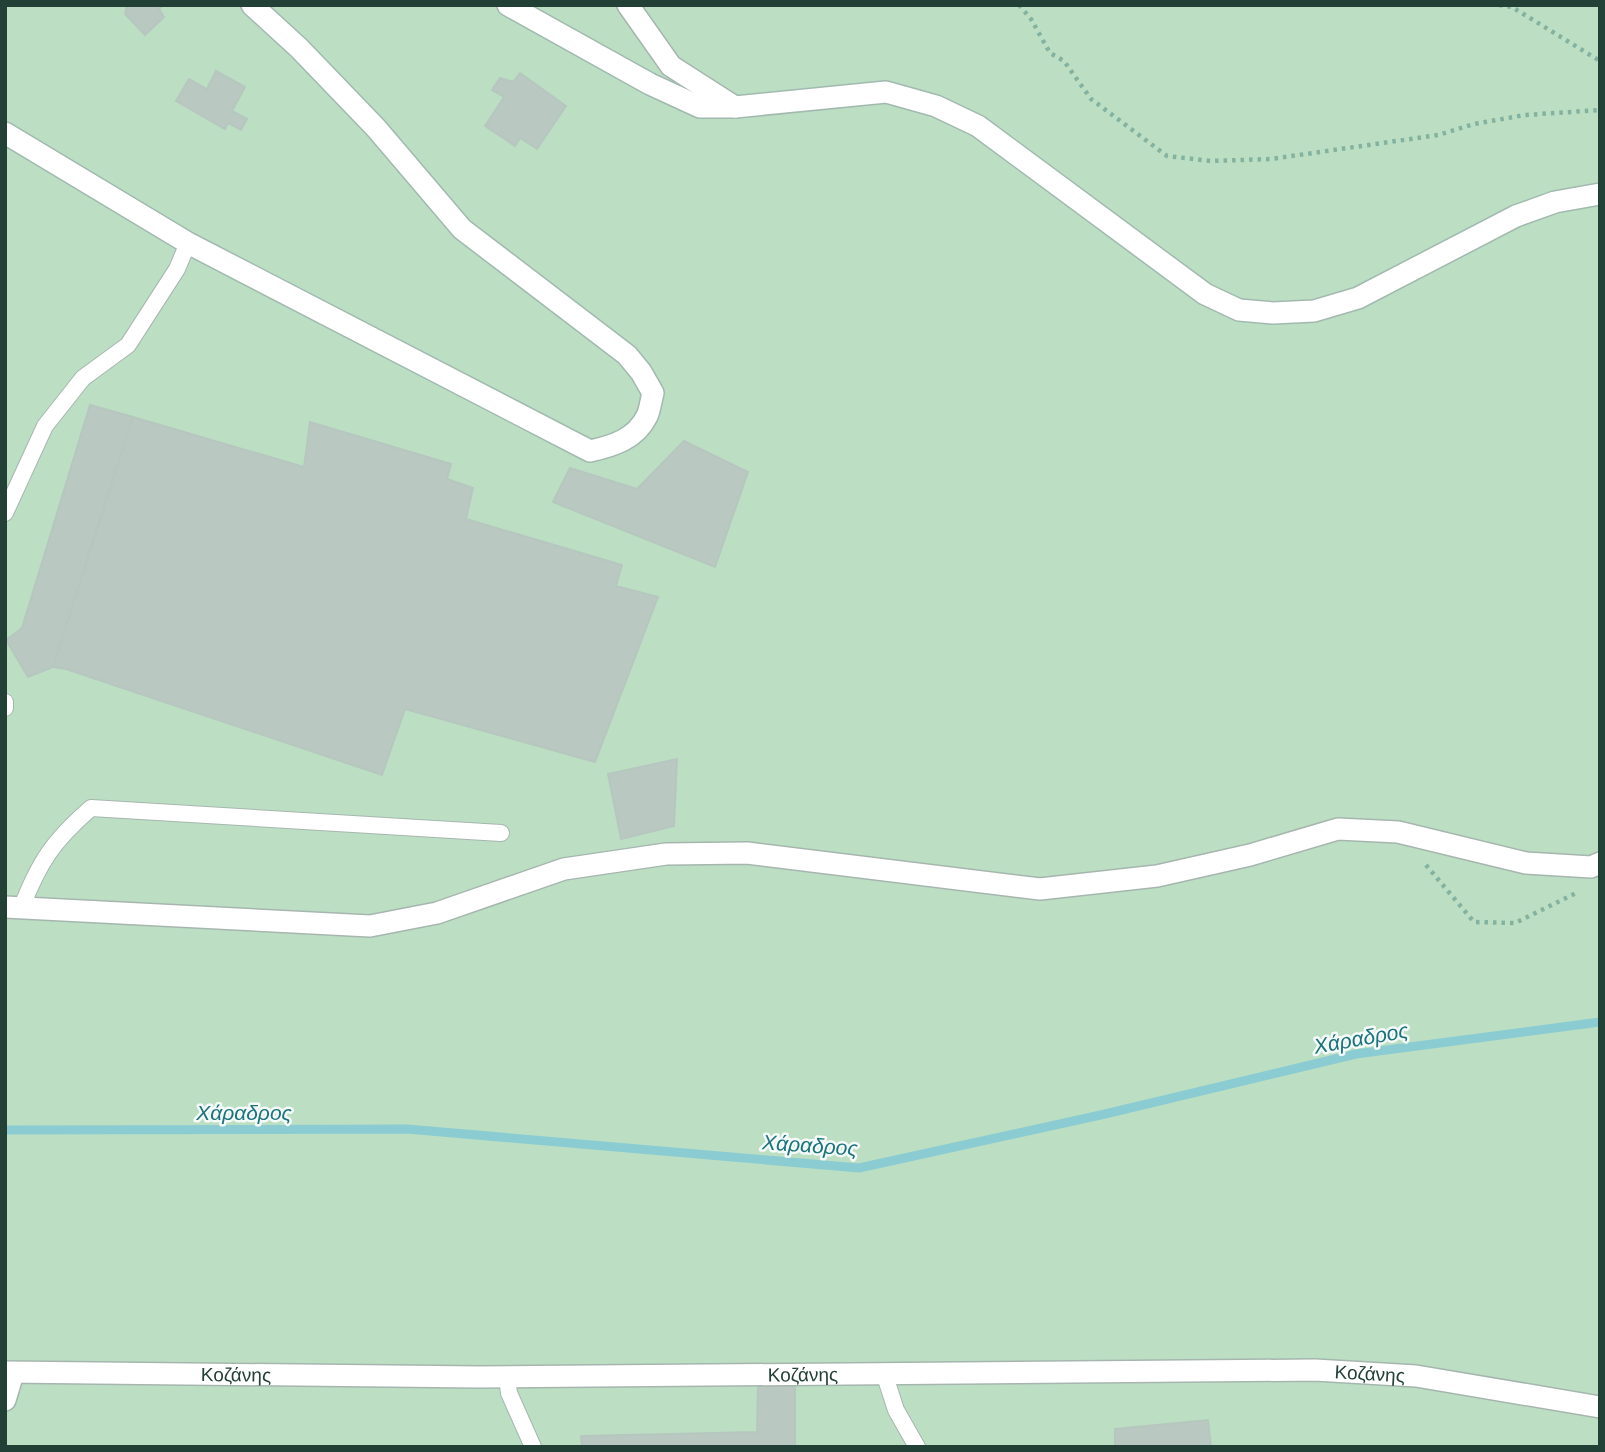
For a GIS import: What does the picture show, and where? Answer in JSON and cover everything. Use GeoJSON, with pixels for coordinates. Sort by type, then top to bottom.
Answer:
{"type":"FeatureCollection","features":[{"type":"Feature","properties":{"kind":"street"},"geometry":{"type":"LineString","coordinates":[[5,133],[188,243],[590,451],[616,446],[635,431],[648,416],[653,393],[627,355],[462,229],[376,128],[299,48],[252,5]]}},
{"type":"Feature","properties":{"kind":"street"},"geometry":{"type":"LineString","coordinates":[[508,5],[650,84],[700,107],[735,107],[886,92],[936,106],[978,126],[1205,295],[1239,310],[1273,313],[1314,311],[1358,298],[1516,216],[1555,202],[1599,194]]}},
{"type":"Feature","properties":{"kind":"street"},"geometry":{"type":"LineString","coordinates":[[628,5],[671,66],[735,107]]}},
{"type":"Feature","properties":{"kind":"street"},"geometry":{"type":"LineString","coordinates":[[13,908],[370,926],[437,913],[564,869],[666,854],[747,853],[1040,889],[1157,876],[1250,855],[1338,829],[1398,832],[1526,863],[1591,867],[1600,863]]}},
{"type":"Feature","properties":{"kind":"street","name":"Κοζάνης"},"geometry":{"type":"LineString","coordinates":[[9,1373],[507,1377],[1315,1370],[1416,1376],[1600,1407]]}},
{"type":"Feature","properties":{"kind":"street"},"geometry":{"type":"LineString","coordinates":[[5,1399],[9,1373]]}},
{"type":"Feature","properties":{"kind":"lane"},"geometry":{"type":"LineString","coordinates":[[5,513],[45,426],[83,377],[128,345],[177,269],[188,243]]}},
{"type":"Feature","properties":{"kind":"lane"},"geometry":{"type":"LineString","coordinates":[[5,702],[5,708]]}},
{"type":"Feature","properties":{"kind":"lane"},"geometry":{"type":"LineString","coordinates":[[13,908],[65,830],[91,808],[501,833]]}},
{"type":"Feature","properties":{"kind":"lane"},"geometry":{"type":"LineString","coordinates":[[884,1373],[896,1410],[917,1447]]}},
{"type":"Feature","properties":{"kind":"lane"},"geometry":{"type":"LineString","coordinates":[[507,1377],[509,1393],[533,1447]]}},
{"type":"Feature","properties":{"kind":"path"},"geometry":{"type":"LineString","coordinates":[[1019,5],[1031,19],[1050,53],[1064,61],[1091,99],[1167,156],[1211,162],[1271,159],[1438,135],[1474,124],[1525,115],[1600,110]]}},
{"type":"Feature","properties":{"kind":"path"},"geometry":{"type":"LineString","coordinates":[[1499,5],[1512,6],[1600,61]]}},
{"type":"Feature","properties":{"kind":"path"},"geometry":{"type":"LineString","coordinates":[[1398,832],[1474,922],[1515,923],[1588,887]]}},
{"type":"Feature","properties":{"kind":"green space"},"geometry":{"type":"Polygon","coordinates":[[[5,5],[1600,5],[1600,1447],[5,1447],[5,5]]]}},
{"type":"Feature","properties":{"kind":"building"},"geometry":{"type":"Polygon","coordinates":[[[127,5],[163,5],[159,9],[164,17],[145,35],[125,14],[127,5]]]}},
{"type":"Feature","properties":{"kind":"building"},"geometry":{"type":"Polygon","coordinates":[[[216,71],[245,87],[232,111],[247,119],[241,130],[228,123],[225,129],[176,101],[189,79],[207,89],[216,71]]]}},
{"type":"Feature","properties":{"kind":"building"},"geometry":{"type":"Polygon","coordinates":[[[520,73],[566,106],[537,149],[520,138],[515,146],[485,126],[504,97],[492,90],[500,78],[513,82],[520,73]]]}},
{"type":"Feature","properties":{"kind":"building"},"geometry":{"type":"Polygon","coordinates":[[[90,405],[133,417],[53,667],[28,677],[6,640],[22,628],[90,405]]]}},
{"type":"Feature","properties":{"kind":"building"},"geometry":{"type":"Polygon","coordinates":[[[133,417],[304,467],[310,422],[451,464],[447,479],[473,488],[466,519],[622,565],[616,586],[658,597],[595,762],[405,709],[382,775],[66,669],[53,667],[133,417]]]}},
{"type":"Feature","properties":{"kind":"building"},"geometry":{"type":"Polygon","coordinates":[[[684,441],[748,472],[715,567],[553,502],[570,468],[637,489],[684,441]]]}},
{"type":"Feature","properties":{"kind":"building"},"geometry":{"type":"Polygon","coordinates":[[[677,759],[674,826],[621,839],[608,774],[677,759]]]}},
{"type":"Feature","properties":{"kind":"building"},"geometry":{"type":"Polygon","coordinates":[[[758,1385],[795,1386],[795,1447],[582,1447],[581,1436],[757,1432],[758,1385]]]}},
{"type":"Feature","properties":{"kind":"building"},"geometry":{"type":"Polygon","coordinates":[[[1208,1420],[1211,1447],[1115,1447],[1115,1429],[1208,1420]]]}},
{"type":"Feature","properties":{"kind":"waterway","name":"Χάραδρος"},"geometry":{"type":"LineString","coordinates":[[5,1130],[407,1129],[859,1168],[1105,1114],[1356,1054],[1600,1022]]}}]}
